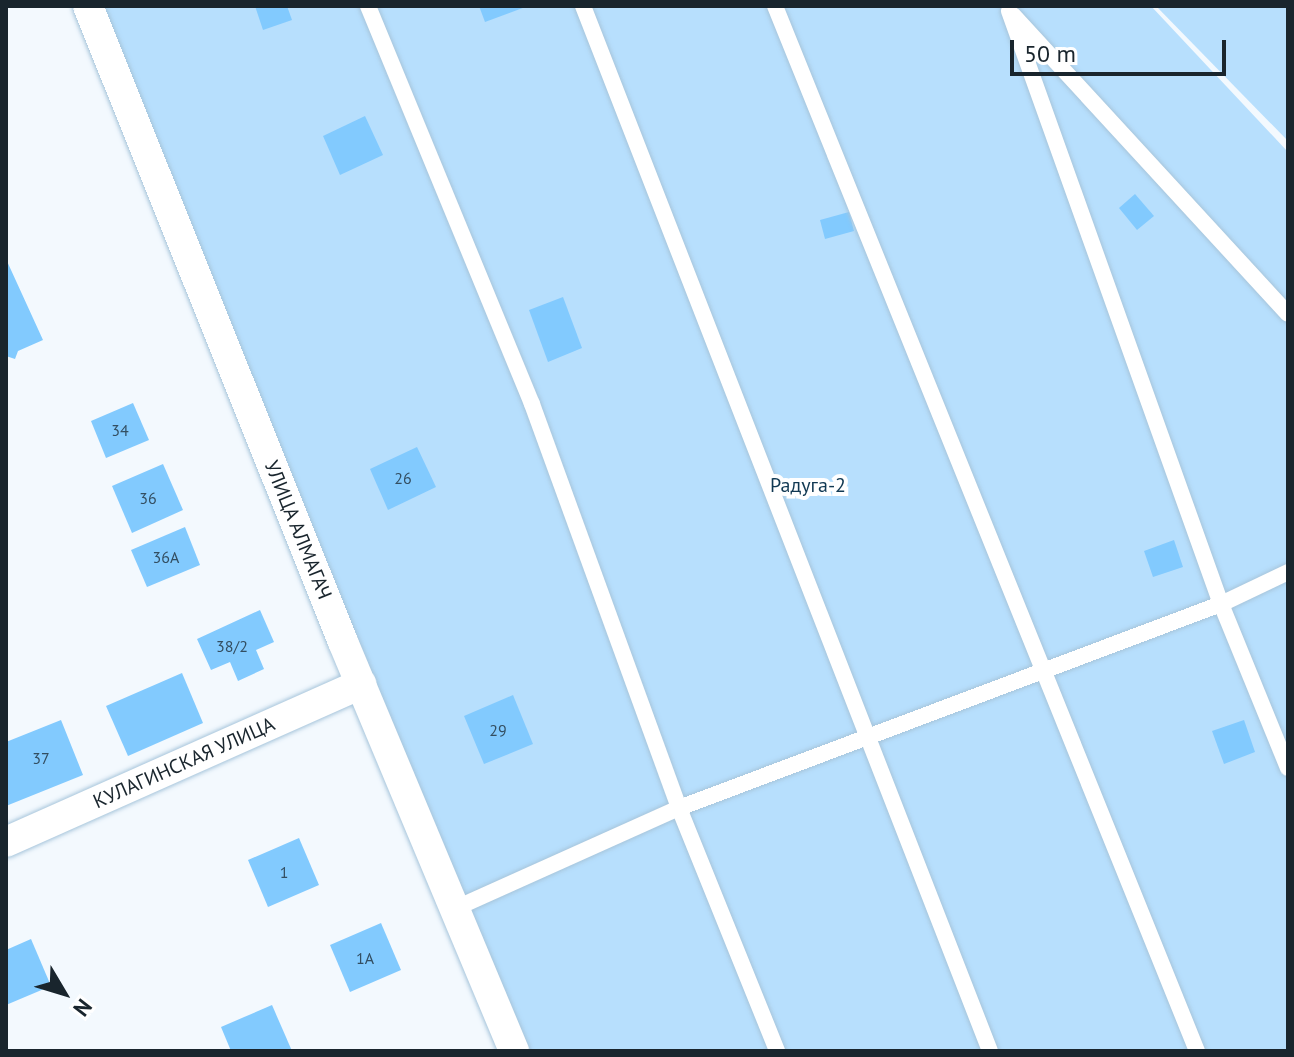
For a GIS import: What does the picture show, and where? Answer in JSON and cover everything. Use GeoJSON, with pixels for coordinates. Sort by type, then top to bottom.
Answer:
{"type":"FeatureCollection","features":[{"type":"Feature","properties":{"kind":"street","name":"УЛИЦА АЛМАГАЧ"},"geometry":{"type":"LineString","coordinates":[[88,6],[509,1049]]}},
{"type":"Feature","properties":{"kind":"street","name":"КУЛАГИНСКАЯ УЛИЦА"},"geometry":{"type":"LineString","coordinates":[[6,842],[361,684]]}},
{"type":"Feature","properties":{"kind":"lane"},"geometry":{"type":"LineString","coordinates":[[368,6],[532,404],[679,808],[777,1051]]}},
{"type":"Feature","properties":{"kind":"lane"},"geometry":{"type":"LineString","coordinates":[[583,6],[990,1051]]}},
{"type":"Feature","properties":{"kind":"lane"},"geometry":{"type":"LineString","coordinates":[[775,6],[1040,673],[1197,1051]]}},
{"type":"Feature","properties":{"kind":"lane"},"geometry":{"type":"LineString","coordinates":[[1007,8],[1288,314]]}},
{"type":"Feature","properties":{"kind":"lane"},"geometry":{"type":"LineString","coordinates":[[1007,8],[1221,604],[1288,768]]}},
{"type":"Feature","properties":{"kind":"lane"},"geometry":{"type":"LineString","coordinates":[[454,909],[679,808],[1221,604],[1288,572]]}},
{"type":"Feature","properties":{"kind":"green space","name":"Радуга-2"},"geometry":{"type":"Polygon","coordinates":[[[93,6],[1151,6],[1288,152],[1288,1051],[523,1051],[93,6]]]}},
{"type":"Feature","properties":{"kind":"green space"},"geometry":{"type":"Polygon","coordinates":[[[1156,6],[1288,6],[1288,141],[1156,6]]]}},
{"type":"Feature","properties":{"kind":"building"},"geometry":{"type":"Polygon","coordinates":[[[255,6],[287,6],[292,20],[263,30],[255,6]]]}},
{"type":"Feature","properties":{"kind":"building"},"geometry":{"type":"Polygon","coordinates":[[[479,6],[528,6],[485,22],[479,6]]]}},
{"type":"Feature","properties":{"kind":"building"},"geometry":{"type":"Polygon","coordinates":[[[365,116],[383,155],[340,175],[323,136],[365,116]]]}},
{"type":"Feature","properties":{"kind":"building"},"geometry":{"type":"Polygon","coordinates":[[[1135,194],[1154,216],[1137,230],[1119,208],[1135,194]]]}},
{"type":"Feature","properties":{"kind":"building"},"geometry":{"type":"Polygon","coordinates":[[[849,212],[854,231],[825,239],[820,220],[849,212]]]}},
{"type":"Feature","properties":{"kind":"building"},"geometry":{"type":"Polygon","coordinates":[[[6,259],[43,340],[18,351],[15,359],[6,356],[6,259]]]}},
{"type":"Feature","properties":{"kind":"building"},"geometry":{"type":"Polygon","coordinates":[[[563,297],[582,348],[548,362],[529,310],[563,297]]]}},
{"type":"Feature","properties":{"kind":"building"},"geometry":{"type":"Polygon","coordinates":[[[133,403],[149,440],[106,458],[91,421],[133,403]]]}},
{"type":"Feature","properties":{"kind":"building"},"geometry":{"type":"Polygon","coordinates":[[[417,447],[436,487],[388,510],[370,469],[417,447]]]}},
{"type":"Feature","properties":{"kind":"building"},"geometry":{"type":"Polygon","coordinates":[[[163,464],[183,510],[132,533],[112,486],[163,464]]]}},
{"type":"Feature","properties":{"kind":"building"},"geometry":{"type":"Polygon","coordinates":[[[185,527],[200,565],[147,587],[131,550],[185,527]]]}},
{"type":"Feature","properties":{"kind":"building"},"geometry":{"type":"Polygon","coordinates":[[[1174,540],[1183,567],[1153,577],[1144,551],[1174,540]]]}},
{"type":"Feature","properties":{"kind":"building"},"geometry":{"type":"Polygon","coordinates":[[[260,610],[274,642],[256,650],[264,669],[238,681],[230,662],[211,670],[197,639],[260,610]]]}},
{"type":"Feature","properties":{"kind":"building"},"geometry":{"type":"Polygon","coordinates":[[[182,673],[203,723],[128,756],[106,706],[182,673]]]}},
{"type":"Feature","properties":{"kind":"building"},"geometry":{"type":"Polygon","coordinates":[[[513,695],[533,744],[484,764],[464,716],[513,695]]]}},
{"type":"Feature","properties":{"kind":"building"},"geometry":{"type":"Polygon","coordinates":[[[61,720],[83,775],[6,806],[6,742],[61,720]]]}},
{"type":"Feature","properties":{"kind":"building"},"geometry":{"type":"Polygon","coordinates":[[[1244,720],[1255,752],[1224,764],[1212,731],[1244,720]]]}},
{"type":"Feature","properties":{"kind":"building"},"geometry":{"type":"Polygon","coordinates":[[[299,838],[319,885],[268,907],[248,860],[299,838]]]}},
{"type":"Feature","properties":{"kind":"building"},"geometry":{"type":"Polygon","coordinates":[[[381,923],[401,970],[350,992],[330,945],[381,923]]]}},
{"type":"Feature","properties":{"kind":"building"},"geometry":{"type":"Polygon","coordinates":[[[31,939],[51,986],[6,1005],[6,950],[31,939]]]}},
{"type":"Feature","properties":{"kind":"building"},"geometry":{"type":"Polygon","coordinates":[[[272,1005],[292,1051],[231,1051],[221,1027],[272,1005]]]}}]}
